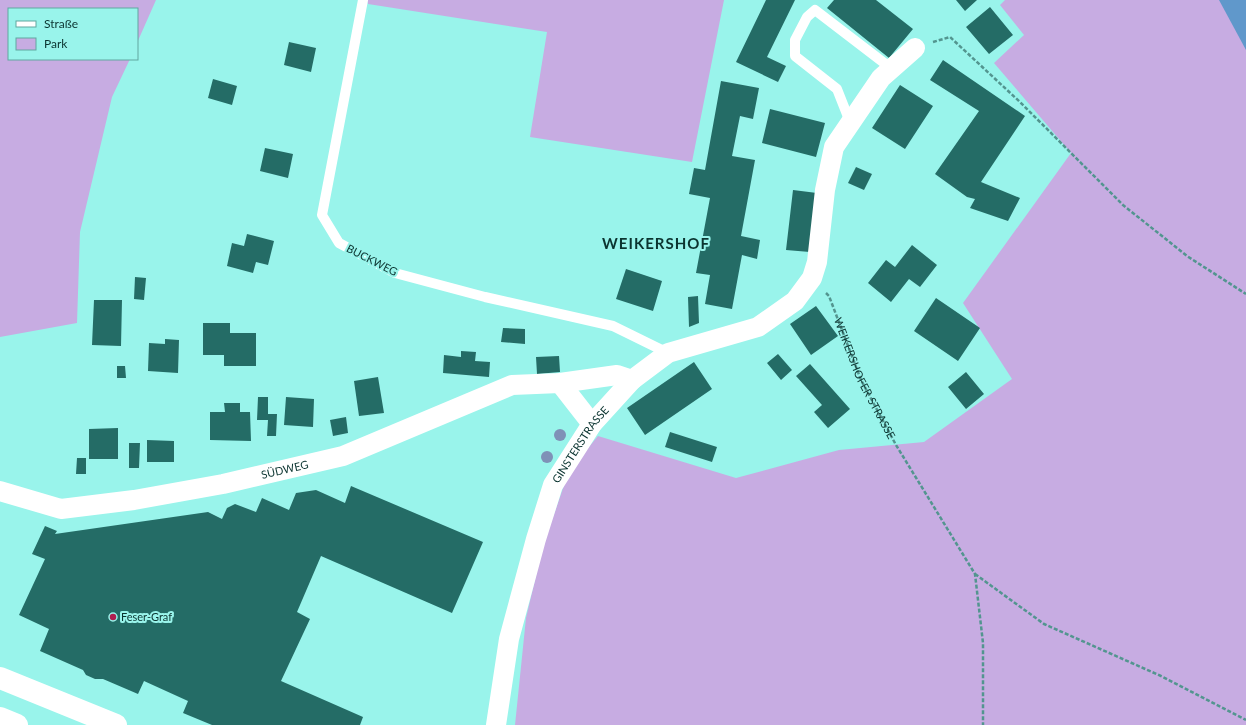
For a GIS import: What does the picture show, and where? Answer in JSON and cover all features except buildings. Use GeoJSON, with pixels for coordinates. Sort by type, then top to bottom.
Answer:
{"type":"FeatureCollection","features":[{"type":"Feature","properties":{"kind":"main road"},"geometry":{"type":"LineString","coordinates":[[0,678],[116,725]]}},
{"type":"Feature","properties":{"kind":"main road"},"geometry":{"type":"LineString","coordinates":[[0,718],[17,725]]}},
{"type":"Feature","properties":{"kind":"street"},"geometry":{"type":"LineString","coordinates":[[812,278],[817,262],[825,190],[834,147],[881,78],[915,48]]}},
{"type":"Feature","properties":{"kind":"street","name":"GINSTERSTRASSE"},"geometry":{"type":"LineString","coordinates":[[496,725],[510,639],[536,539],[553,485],[592,424],[632,380],[668,353],[758,327],[795,301],[812,278]]}},
{"type":"Feature","properties":{"kind":"street","name":"SÜDWEG"},"geometry":{"type":"LineString","coordinates":[[0,492],[61,509],[134,500],[223,484],[343,456],[512,385],[560,383],[617,375],[632,380]]}},
{"type":"Feature","properties":{"kind":"street"},"geometry":{"type":"LineString","coordinates":[[560,383],[592,424]]}},
{"type":"Feature","properties":{"kind":"lane","name":"BUCKWEG"},"geometry":{"type":"LineString","coordinates":[[363,0],[322,215],[339,244],[395,273],[486,297],[612,326],[668,353]]}},
{"type":"Feature","properties":{"kind":"lane"},"geometry":{"type":"LineString","coordinates":[[850,122],[837,89],[795,56],[795,40],[807,17],[815,10],[892,69]]}},
{"type":"Feature","properties":{"kind":"path"},"geometry":{"type":"LineString","coordinates":[[915,48],[950,37],[1020,102],[1123,205],[1186,256],[1246,294]]}},
{"type":"Feature","properties":{"kind":"path","name":"WEIKERSHOFER STRASSE"},"geometry":{"type":"LineString","coordinates":[[812,278],[829,296],[861,380],[896,446],[975,574],[982,644],[983,725]]}},
{"type":"Feature","properties":{"kind":"path"},"geometry":{"type":"LineString","coordinates":[[975,574],[1044,624],[1161,676],[1246,720]]}},
{"type":"Feature","properties":{"kind":"green space"},"geometry":{"type":"Polygon","coordinates":[[[0,0],[156,0],[138,41],[138,8],[8,8],[8,60],[130,60],[112,97],[80,232],[77,323],[0,337],[0,0]]]}},
{"type":"Feature","properties":{"kind":"green space"},"geometry":{"type":"Polygon","coordinates":[[[367,0],[724,0],[692,162],[530,137],[547,32],[368,4],[367,0]]]}},
{"type":"Feature","properties":{"kind":"green space"},"geometry":{"type":"Polygon","coordinates":[[[1005,0],[1246,0],[1246,725],[515,725],[526,618],[543,546],[569,471],[598,436],[736,478],[839,450],[924,442],[1012,379],[963,303],[1071,153],[994,63],[1024,35],[1000,5],[1005,0]]]}},
{"type":"Feature","properties":{"kind":"water"},"geometry":{"type":"Polygon","coordinates":[[[1219,0],[1246,0],[1246,50],[1219,0]]]}},
{"type":"Feature","properties":{"kind":"place","name":"Feser-Graf"},"geometry":{"type":"Point","coordinates":[113,617]}},
{"type":"Feature","properties":{"kind":"district","name":"WEIKERSHOF"},"geometry":{"type":"Point","coordinates":[656,244]}}]}
